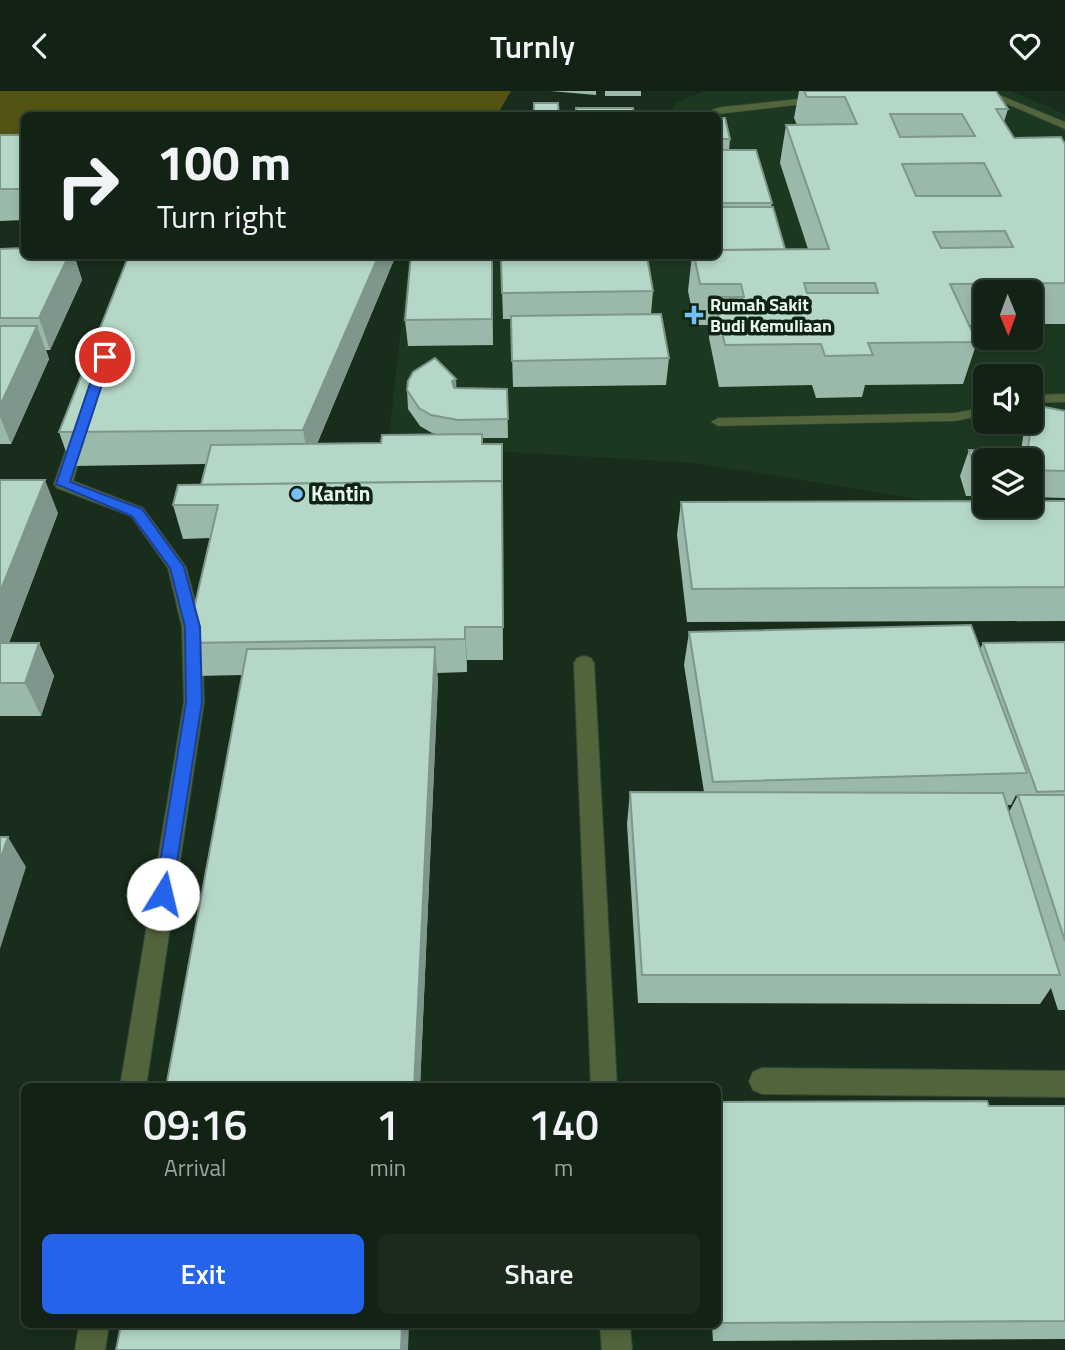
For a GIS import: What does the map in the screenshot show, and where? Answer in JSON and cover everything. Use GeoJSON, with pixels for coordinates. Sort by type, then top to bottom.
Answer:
{"type":"FeatureCollection","features":[{"type":"Feature","properties":{"kind":"street"},"geometry":{"type":"LineString","coordinates":[[84,421],[57,484],[137,512],[177,567],[192,627],[194,702],[133,1083]]}},
{"type":"Feature","properties":{"kind":"street"},"geometry":{"type":"LineString","coordinates":[[584,663],[604,1083]]}},
{"type":"Feature","properties":{"kind":"street"},"geometry":{"type":"LineString","coordinates":[[762,1081],[1065,1084]]}},
{"type":"Feature","properties":{"kind":"street"},"geometry":{"type":"LineString","coordinates":[[90,1350],[94,1328]]}},
{"type":"Feature","properties":{"kind":"street"},"geometry":{"type":"LineString","coordinates":[[615,1328],[617,1350]]}},
{"type":"Feature","properties":{"kind":"lane"},"geometry":{"type":"LineString","coordinates":[[982,91],[1065,126]]}},
{"type":"Feature","properties":{"kind":"lane"},"geometry":{"type":"LineString","coordinates":[[969,97],[996,97]]}},
{"type":"Feature","properties":{"kind":"lane"},"geometry":{"type":"LineString","coordinates":[[712,112],[835,98]]}},
{"type":"Feature","properties":{"kind":"lane"},"geometry":{"type":"LineString","coordinates":[[1043,399],[1065,398]]}},
{"type":"Feature","properties":{"kind":"lane"},"geometry":{"type":"LineString","coordinates":[[718,422],[917,419],[973,413]]}},
{"type":"Feature","properties":{"kind":"shaded area"},"geometry":{"type":"Polygon","coordinates":[[[0,91],[511,91],[499,112],[21,112],[21,143],[0,143],[0,91]]]}},
{"type":"Feature","properties":{"kind":"shaded area","name":"Rumah Sakit Budi Kemuliaan"},"geometry":{"type":"Polygon","coordinates":[[[704,91],[1010,91],[1065,114],[1065,508],[1043,508],[1043,448],[973,448],[973,507],[696,463],[388,445],[409,259],[721,259],[721,112],[670,112],[675,103],[704,91]]]}},
{"type":"Feature","properties":{"kind":"building","name":"Rumah Sakit Budi Kemuliaan"},"geometry":{"type":"Polygon","coordinates":[[[804,91],[996,91],[1008,109],[996,109],[1014,138],[1061,137],[1065,144],[1065,283],[1043,283],[1043,280],[973,280],[973,284],[950,284],[973,333],[973,342],[868,343],[873,355],[825,356],[821,344],[725,345],[714,297],[744,297],[741,284],[700,284],[695,259],[721,259],[721,250],[829,249],[786,125],[857,124],[845,97],[807,97],[804,91]],[[890,114],[900,137],[975,136],[962,114],[890,114]],[[984,163],[902,164],[916,196],[1001,196],[984,163]],[[1005,231],[933,232],[941,248],[1013,247],[1005,231]],[[804,283],[807,293],[878,293],[875,283],[804,283]]]}},
{"type":"Feature","properties":{"kind":"building"},"geometry":{"type":"Polygon","coordinates":[[[534,103],[558,103],[559,112],[534,112],[534,103]]]}},
{"type":"Feature","properties":{"kind":"building"},"geometry":{"type":"Polygon","coordinates":[[[576,108],[633,108],[634,112],[576,112],[576,108]]]}},
{"type":"Feature","properties":{"kind":"building"},"geometry":{"type":"Polygon","coordinates":[[[721,118],[725,118],[730,139],[721,139],[721,118]]]}},
{"type":"Feature","properties":{"kind":"building"},"geometry":{"type":"Polygon","coordinates":[[[0,135],[21,135],[21,189],[0,189],[0,135]]]}},
{"type":"Feature","properties":{"kind":"building"},"geometry":{"type":"Polygon","coordinates":[[[721,150],[756,150],[772,203],[721,203],[721,150]]]}},
{"type":"Feature","properties":{"kind":"building"},"geometry":{"type":"Polygon","coordinates":[[[721,207],[773,207],[785,249],[721,250],[721,207]]]}},
{"type":"Feature","properties":{"kind":"building"},"geometry":{"type":"Polygon","coordinates":[[[21,248],[21,259],[67,259],[39,318],[0,318],[0,249],[21,248]]]}},
{"type":"Feature","properties":{"kind":"building"},"geometry":{"type":"Polygon","coordinates":[[[127,259],[377,259],[303,430],[59,432],[127,259]]]}},
{"type":"Feature","properties":{"kind":"building"},"geometry":{"type":"Polygon","coordinates":[[[411,259],[492,259],[492,319],[405,320],[411,259]]]}},
{"type":"Feature","properties":{"kind":"building"},"geometry":{"type":"Polygon","coordinates":[[[501,259],[647,259],[653,291],[502,293],[501,259]]]}},
{"type":"Feature","properties":{"kind":"building"},"geometry":{"type":"Polygon","coordinates":[[[661,314],[669,358],[512,361],[511,316],[661,314]]]}},
{"type":"Feature","properties":{"kind":"building"},"geometry":{"type":"Polygon","coordinates":[[[0,326],[37,326],[0,406],[0,326]]]}},
{"type":"Feature","properties":{"kind":"building"},"geometry":{"type":"Polygon","coordinates":[[[435,358],[456,379],[452,381],[454,388],[507,389],[508,419],[458,420],[431,415],[419,408],[407,390],[408,381],[413,372],[435,358]]]}},
{"type":"Feature","properties":{"kind":"building"},"geometry":{"type":"Polygon","coordinates":[[[1043,407],[1065,411],[1065,471],[1043,470],[1043,448],[1028,448],[1030,434],[1043,434],[1043,407]]]}},
{"type":"Feature","properties":{"kind":"building"},"geometry":{"type":"Polygon","coordinates":[[[482,434],[482,444],[502,444],[502,481],[201,485],[211,445],[381,443],[382,435],[482,434]]]}},
{"type":"Feature","properties":{"kind":"building"},"geometry":{"type":"Polygon","coordinates":[[[0,480],[45,480],[0,592],[0,480]]]}},
{"type":"Feature","properties":{"kind":"building"},"geometry":{"type":"Polygon","coordinates":[[[502,481],[503,627],[465,627],[465,639],[186,643],[218,505],[173,505],[178,485],[502,481]]]}},
{"type":"Feature","properties":{"kind":"building"},"geometry":{"type":"Polygon","coordinates":[[[973,501],[973,518],[1043,518],[1043,501],[1065,501],[1065,587],[692,589],[681,502],[973,501]]]}},
{"type":"Feature","properties":{"kind":"building"},"geometry":{"type":"Polygon","coordinates":[[[971,625],[1027,773],[713,782],[689,632],[971,625]]]}},
{"type":"Feature","properties":{"kind":"building"},"geometry":{"type":"Polygon","coordinates":[[[1065,642],[1065,791],[1037,792],[983,643],[1065,642]]]}},
{"type":"Feature","properties":{"kind":"building"},"geometry":{"type":"Polygon","coordinates":[[[0,643],[39,643],[25,683],[0,683],[0,643]]]}},
{"type":"Feature","properties":{"kind":"building"},"geometry":{"type":"Polygon","coordinates":[[[435,647],[414,1083],[167,1083],[247,649],[435,647]]]}},
{"type":"Feature","properties":{"kind":"building"},"geometry":{"type":"Polygon","coordinates":[[[630,792],[1003,793],[1060,975],[642,975],[630,792]]]}},
{"type":"Feature","properties":{"kind":"building"},"geometry":{"type":"Polygon","coordinates":[[[1018,795],[1065,795],[1065,941],[1018,795]]]}},
{"type":"Feature","properties":{"kind":"building"},"geometry":{"type":"Polygon","coordinates":[[[0,837],[8,837],[0,860],[0,837]]]}},
{"type":"Feature","properties":{"kind":"building"},"geometry":{"type":"Polygon","coordinates":[[[987,1101],[989,1106],[1065,1106],[1065,1321],[722,1323],[721,1102],[987,1101]]]}},
{"type":"Feature","properties":{"kind":"building"},"geometry":{"type":"Polygon","coordinates":[[[120,1328],[402,1328],[401,1350],[116,1350],[120,1328]]]}},
{"type":"Feature","properties":{"kind":"place","name":"Rumah Sakit Budi Kemuliaan"},"geometry":{"type":"Point","coordinates":[694,315]}},
{"type":"Feature","properties":{"kind":"place","name":"Kantin"},"geometry":{"type":"Point","coordinates":[297,494]}},
{"type":"Feature","properties":{"kind":"route"},"geometry":{"type":"LineString","coordinates":[[105,357],[63,484],[137,512],[177,567],[192,627],[194,702],[163,894]]}}]}
